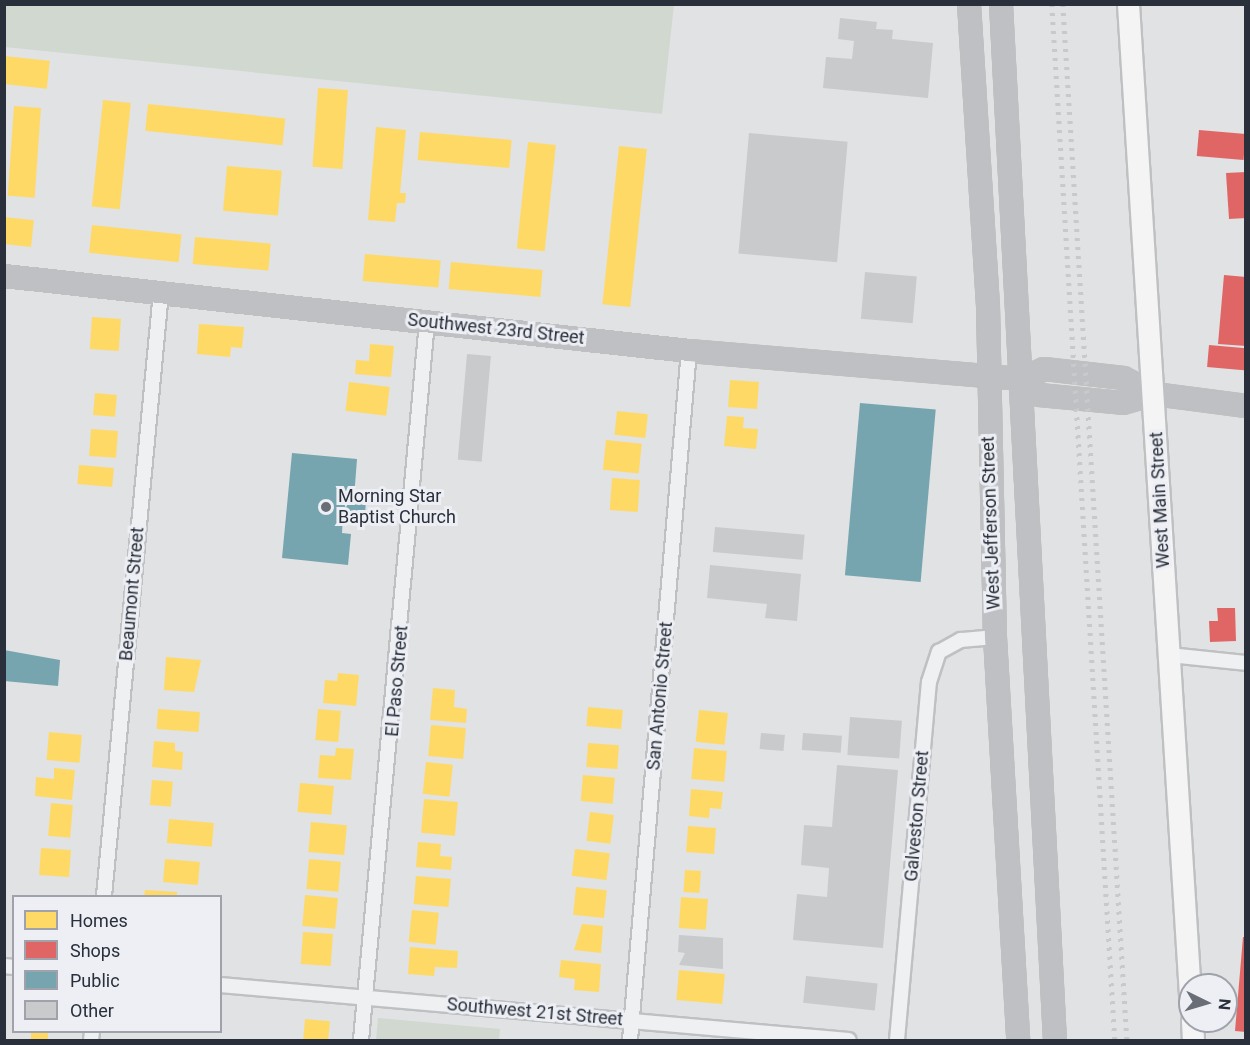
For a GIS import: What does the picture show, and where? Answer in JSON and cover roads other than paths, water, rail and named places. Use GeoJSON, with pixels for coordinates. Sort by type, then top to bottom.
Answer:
{"type":"FeatureCollection","features":[{"type":"Feature","properties":{"kind":"main road","name":"West Jefferson Street"},"geometry":{"type":"LineString","coordinates":[[969,4],[988,305],[987,374],[994,637],[1018,1041]]}},
{"type":"Feature","properties":{"kind":"main road","name":"West Jefferson Street"},"geometry":{"type":"LineString","coordinates":[[1001,4],[1055,1041]]}},
{"type":"Feature","properties":{"kind":"main road","name":"West Main Street"},"geometry":{"type":"LineString","coordinates":[[1128,4],[1189,973]]}},
{"type":"Feature","properties":{"kind":"main road"},"geometry":{"type":"LineString","coordinates":[[976,130],[1008,126]]}},
{"type":"Feature","properties":{"kind":"main road","name":"Southwest 23rd Street"},"geometry":{"type":"LineString","coordinates":[[4,276],[689,351],[987,374],[1022,379]]}},
{"type":"Feature","properties":{"kind":"main road"},"geometry":{"type":"LineString","coordinates":[[1022,379],[1044,369],[1123,378],[1154,394],[1245,406]]}},
{"type":"Feature","properties":{"kind":"street","name":"Beaumont Street"},"geometry":{"type":"LineString","coordinates":[[104,895],[161,292]]}},
{"type":"Feature","properties":{"kind":"street","name":"El Paso Street"},"geometry":{"type":"LineString","coordinates":[[361,1041],[427,322]]}},
{"type":"Feature","properties":{"kind":"street","name":"San Antonio Street"},"geometry":{"type":"LineString","coordinates":[[630,1041],[689,351]]}},
{"type":"Feature","properties":{"kind":"street","name":"Galveston Street"},"geometry":{"type":"LineString","coordinates":[[897,1041],[929,682],[939,652],[961,640],[994,637]]}},
{"type":"Feature","properties":{"kind":"street"},"geometry":{"type":"LineString","coordinates":[[1168,655],[1245,663]]}},
{"type":"Feature","properties":{"kind":"street","name":"Southwest 21st Street"},"geometry":{"type":"LineString","coordinates":[[222,985],[849,1041]]}},
{"type":"Feature","properties":{"kind":"railway"},"geometry":{"type":"LineString","coordinates":[[1052,4],[1115,1040]]}},
{"type":"Feature","properties":{"kind":"railway"},"geometry":{"type":"LineString","coordinates":[[1063,4],[1127,1040]]}},
{"type":"Feature","properties":{"kind":"place","name":"Morning Star Baptist Church"},"geometry":{"type":"Point","coordinates":[326,507]}}]}
